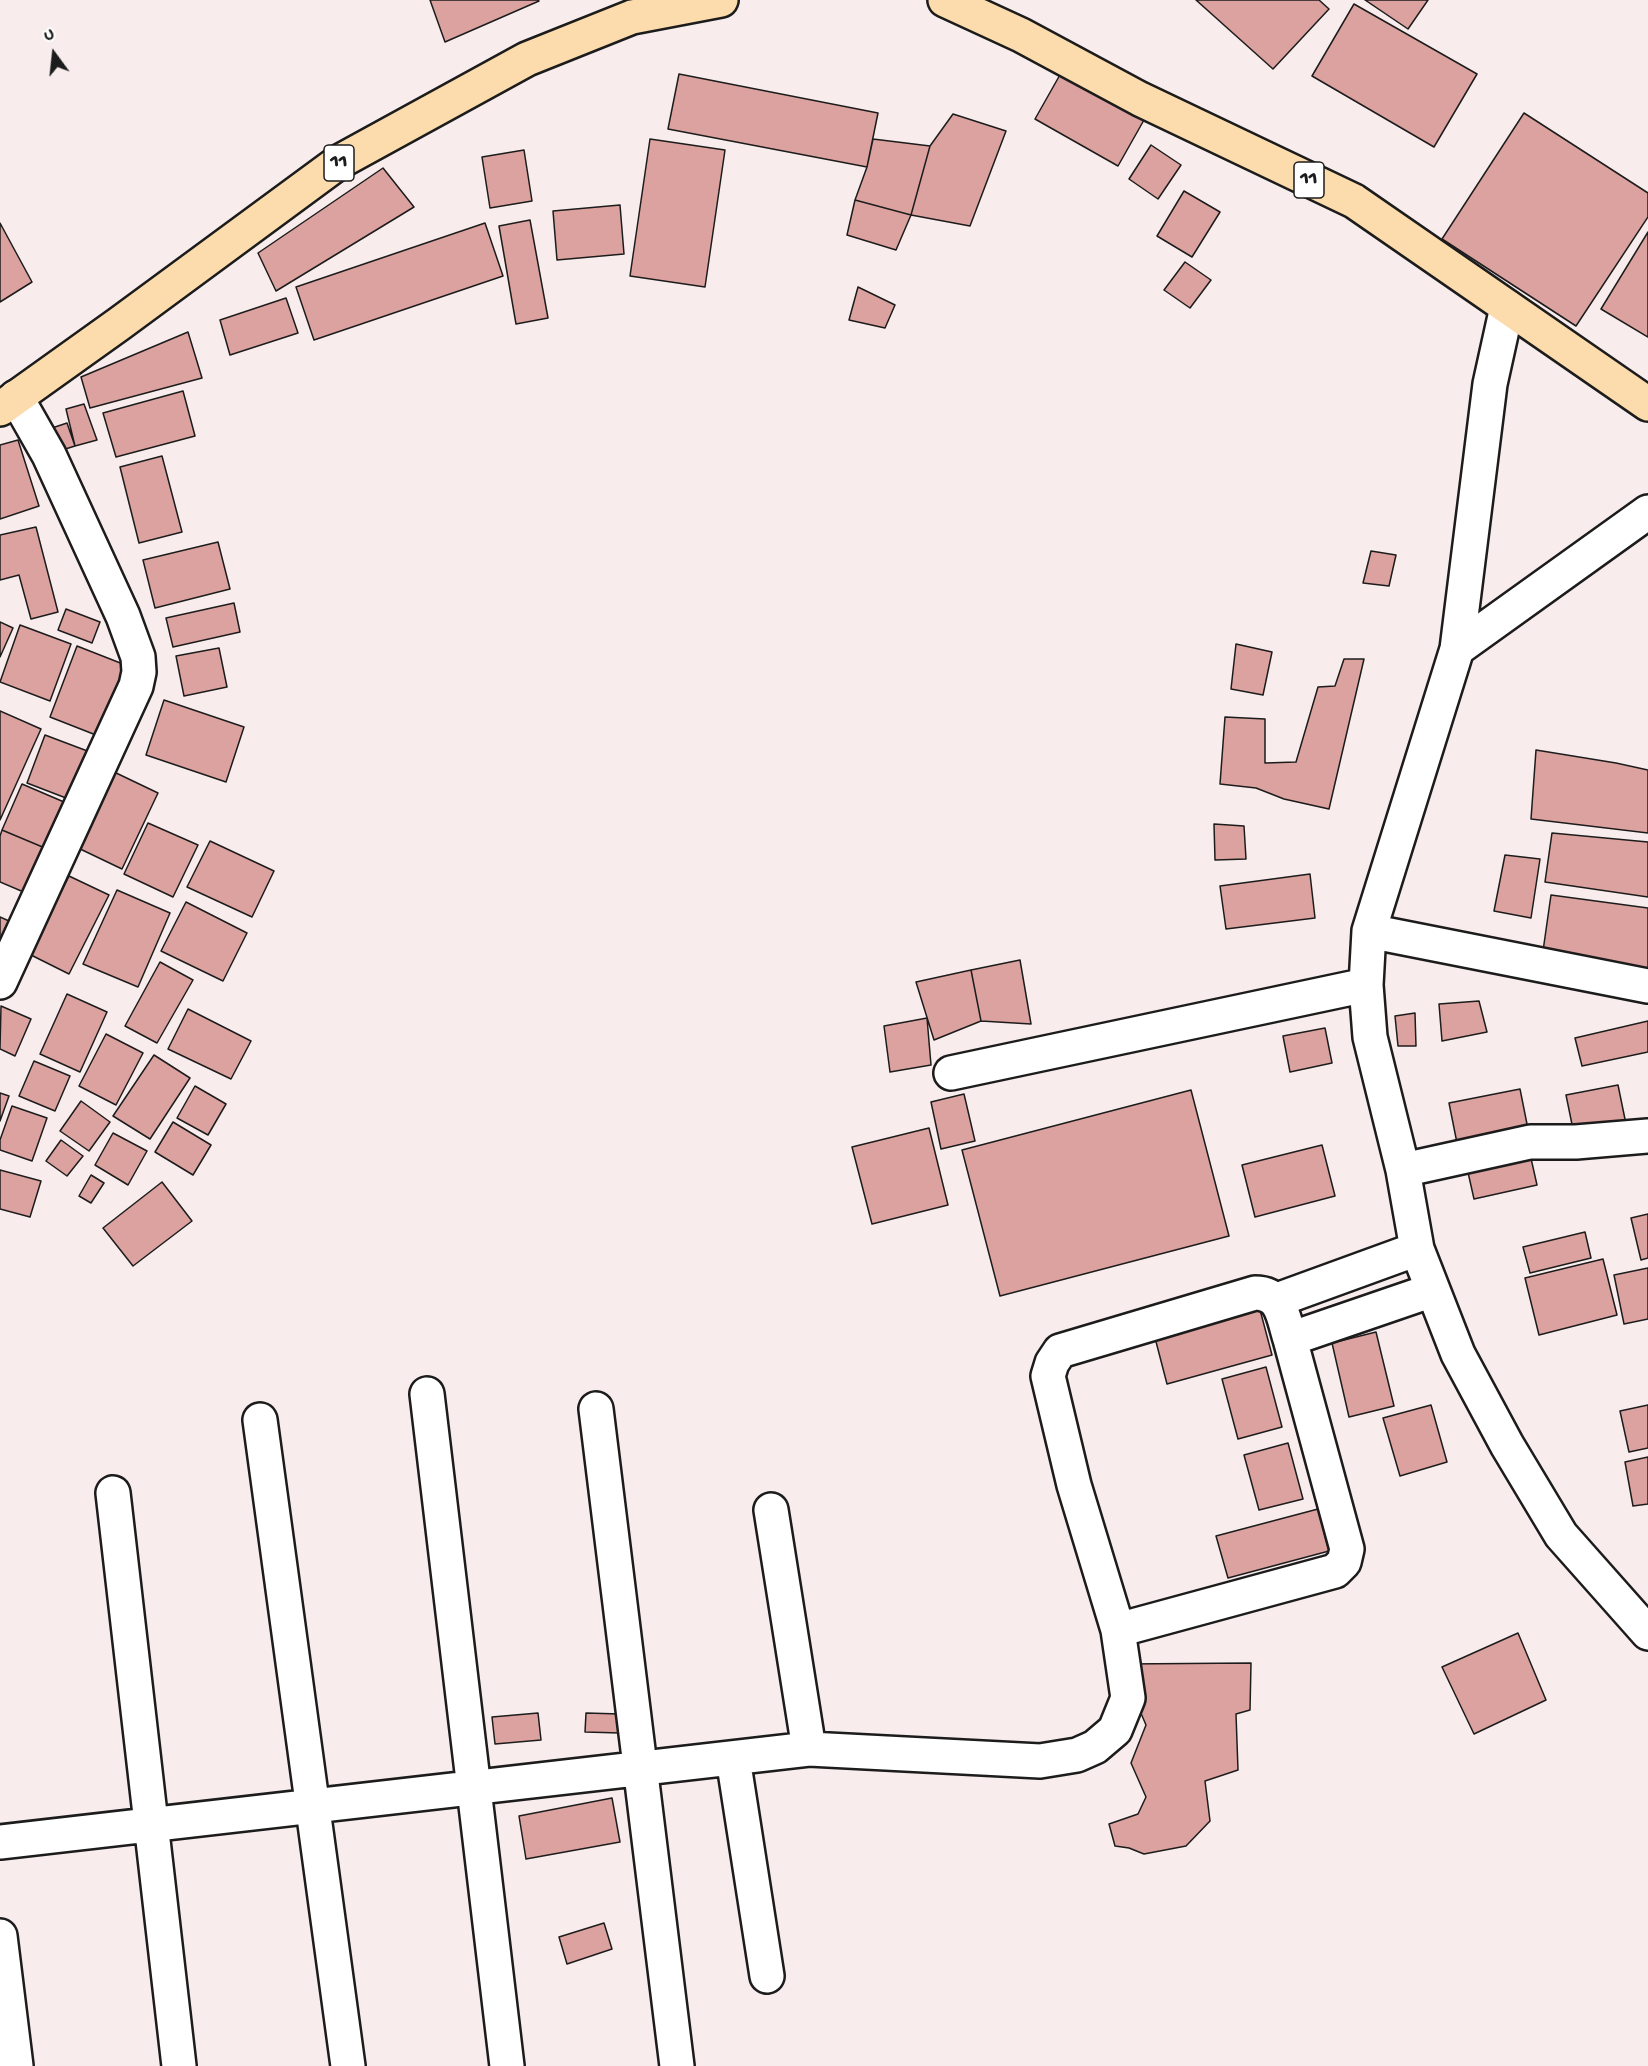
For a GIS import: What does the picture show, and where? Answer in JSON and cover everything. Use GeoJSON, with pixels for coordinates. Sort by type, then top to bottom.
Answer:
{"type":"FeatureCollection","features":[{"type":"Feature","properties":{"kind":"highway","name":"11"},"geometry":{"type":"LineString","coordinates":[[8,403],[339,162],[527,59],[632,17],[721,0]]}},
{"type":"Feature","properties":{"kind":"highway","name":"11"},"geometry":{"type":"LineString","coordinates":[[945,0],[1021,35],[1140,99],[1354,201],[1648,404]]}},
{"type":"Feature","properties":{"kind":"street"},"geometry":{"type":"LineString","coordinates":[[1507,307],[1490,384],[1457,649],[1369,932],[1366,985],[1370,1037],[1403,1170],[1417,1249],[1458,1354],[1507,1445],[1561,1535],[1648,1633]]}},
{"type":"Feature","properties":{"kind":"street"},"geometry":{"type":"LineString","coordinates":[[0,982],[136,686],[139,672],[138,657],[123,616],[49,455],[8,403]]}},
{"type":"Feature","properties":{"kind":"street"},"geometry":{"type":"LineString","coordinates":[[1457,649],[1648,512]]}},
{"type":"Feature","properties":{"kind":"street"},"geometry":{"type":"LineString","coordinates":[[1369,932],[1648,986]]}},
{"type":"Feature","properties":{"kind":"street"},"geometry":{"type":"LineString","coordinates":[[951,1073],[1366,985]]}},
{"type":"Feature","properties":{"kind":"street"},"geometry":{"type":"LineString","coordinates":[[1403,1170],[1530,1142],[1576,1142],[1648,1136]]}},
{"type":"Feature","properties":{"kind":"street"},"geometry":{"type":"LineString","coordinates":[[1277,1300],[1417,1249]]}},
{"type":"Feature","properties":{"kind":"street"},"geometry":{"type":"LineString","coordinates":[[1290,1339],[1433,1290]]}},
{"type":"Feature","properties":{"kind":"street"},"geometry":{"type":"LineString","coordinates":[[0,1842],[809,1749],[1040,1761],[1077,1755],[1095,1747],[1115,1730],[1128,1698],[1118,1630],[1074,1485],[1048,1376],[1052,1363],[1060,1351],[1255,1293],[1266,1293],[1277,1300],[1290,1339],[1347,1549],[1344,1562],[1335,1571],[1118,1630]]}},
{"type":"Feature","properties":{"kind":"street"},"geometry":{"type":"LineString","coordinates":[[427,1394],[507,2066]]}},
{"type":"Feature","properties":{"kind":"street"},"geometry":{"type":"LineString","coordinates":[[596,1409],[677,2066]]}},
{"type":"Feature","properties":{"kind":"street"},"geometry":{"type":"LineString","coordinates":[[260,1420],[348,2066]]}},
{"type":"Feature","properties":{"kind":"street"},"geometry":{"type":"LineString","coordinates":[[113,1493],[153,1824],[179,2066]]}},
{"type":"Feature","properties":{"kind":"street"},"geometry":{"type":"LineString","coordinates":[[771,1510],[809,1749]]}},
{"type":"Feature","properties":{"kind":"street"},"geometry":{"type":"LineString","coordinates":[[733,1758],[767,1976]]}},
{"type":"Feature","properties":{"kind":"street"},"geometry":{"type":"LineString","coordinates":[[0,1936],[16,2066]]}},
{"type":"Feature","properties":{"kind":"building"},"geometry":{"type":"Polygon","coordinates":[[[430,0],[538,0],[539,1],[445,42],[430,0]]]}},
{"type":"Feature","properties":{"kind":"building"},"geometry":{"type":"Polygon","coordinates":[[[1196,0],[1319,0],[1329,9],[1273,69],[1196,0]]]}},
{"type":"Feature","properties":{"kind":"building"},"geometry":{"type":"Polygon","coordinates":[[[1365,0],[1428,0],[1408,29],[1365,0]]]}},
{"type":"Feature","properties":{"kind":"building"},"geometry":{"type":"Polygon","coordinates":[[[1354,4],[1477,74],[1434,147],[1312,76],[1354,4]]]}},
{"type":"Feature","properties":{"kind":"building"},"geometry":{"type":"Polygon","coordinates":[[[1061,73],[1144,120],[1118,166],[1035,119],[1061,73]]]}},
{"type":"Feature","properties":{"kind":"building"},"geometry":{"type":"Polygon","coordinates":[[[679,74],[878,113],[867,167],[668,129],[679,74]]]}},
{"type":"Feature","properties":{"kind":"building"},"geometry":{"type":"Polygon","coordinates":[[[1524,113],[1648,193],[1648,217],[1576,326],[1442,239],[1524,113]]]}},
{"type":"Feature","properties":{"kind":"building"},"geometry":{"type":"Polygon","coordinates":[[[953,114],[1006,131],[970,226],[911,215],[930,146],[953,114]]]}},
{"type":"Feature","properties":{"kind":"building"},"geometry":{"type":"Polygon","coordinates":[[[650,139],[725,150],[705,287],[630,276],[650,139]]]}},
{"type":"Feature","properties":{"kind":"building"},"geometry":{"type":"Polygon","coordinates":[[[873,139],[930,146],[911,215],[855,200],[867,167],[873,139]]]}},
{"type":"Feature","properties":{"kind":"building"},"geometry":{"type":"Polygon","coordinates":[[[1151,145],[1181,165],[1158,199],[1129,179],[1151,145]]]}},
{"type":"Feature","properties":{"kind":"building"},"geometry":{"type":"Polygon","coordinates":[[[524,150],[532,201],[490,208],[482,157],[524,150]]]}},
{"type":"Feature","properties":{"kind":"building"},"geometry":{"type":"Polygon","coordinates":[[[383,168],[414,207],[276,291],[258,253],[383,168]]]}},
{"type":"Feature","properties":{"kind":"building"},"geometry":{"type":"Polygon","coordinates":[[[1184,191],[1220,212],[1192,257],[1157,236],[1184,191]]]}},
{"type":"Feature","properties":{"kind":"building"},"geometry":{"type":"Polygon","coordinates":[[[855,200],[911,215],[896,250],[847,235],[855,200]]]}},
{"type":"Feature","properties":{"kind":"building"},"geometry":{"type":"Polygon","coordinates":[[[620,205],[624,254],[557,260],[553,211],[620,205]]]}},
{"type":"Feature","properties":{"kind":"building"},"geometry":{"type":"Polygon","coordinates":[[[530,220],[548,318],[516,324],[499,226],[530,220]]]}},
{"type":"Feature","properties":{"kind":"building"},"geometry":{"type":"Polygon","coordinates":[[[0,223],[32,282],[0,302],[0,223]]]}},
{"type":"Feature","properties":{"kind":"building"},"geometry":{"type":"Polygon","coordinates":[[[485,223],[503,276],[314,340],[296,287],[485,223]]]}},
{"type":"Feature","properties":{"kind":"building"},"geometry":{"type":"Polygon","coordinates":[[[1648,232],[1648,337],[1601,309],[1648,232]]]}},
{"type":"Feature","properties":{"kind":"building"},"geometry":{"type":"Polygon","coordinates":[[[1185,262],[1211,280],[1190,308],[1164,290],[1185,262]]]}},
{"type":"Feature","properties":{"kind":"building"},"geometry":{"type":"Polygon","coordinates":[[[858,287],[895,305],[885,328],[849,320],[858,287]]]}},
{"type":"Feature","properties":{"kind":"building"},"geometry":{"type":"Polygon","coordinates":[[[286,298],[298,333],[230,355],[220,320],[286,298]]]}},
{"type":"Feature","properties":{"kind":"building"},"geometry":{"type":"Polygon","coordinates":[[[188,332],[202,378],[90,408],[81,377],[188,332]]]}},
{"type":"Feature","properties":{"kind":"building"},"geometry":{"type":"Polygon","coordinates":[[[183,391],[195,436],[116,457],[103,413],[183,391]]]}},
{"type":"Feature","properties":{"kind":"building"},"geometry":{"type":"Polygon","coordinates":[[[84,404],[97,440],[75,446],[66,409],[84,404]]]}},
{"type":"Feature","properties":{"kind":"building"},"geometry":{"type":"Polygon","coordinates":[[[67,423],[75,446],[59,451],[52,428],[67,423]]]}},
{"type":"Feature","properties":{"kind":"building"},"geometry":{"type":"Polygon","coordinates":[[[18,440],[39,506],[0,519],[0,445],[18,440]]]}},
{"type":"Feature","properties":{"kind":"building"},"geometry":{"type":"Polygon","coordinates":[[[162,456],[182,532],[139,543],[120,467],[162,456]]]}},
{"type":"Feature","properties":{"kind":"building"},"geometry":{"type":"Polygon","coordinates":[[[36,527],[58,612],[31,619],[19,575],[0,580],[0,535],[36,527]]]}},
{"type":"Feature","properties":{"kind":"building"},"geometry":{"type":"Polygon","coordinates":[[[218,542],[230,589],[155,608],[143,560],[218,542]]]}},
{"type":"Feature","properties":{"kind":"building"},"geometry":{"type":"Polygon","coordinates":[[[1371,551],[1396,555],[1389,586],[1363,583],[1371,551]]]}},
{"type":"Feature","properties":{"kind":"building"},"geometry":{"type":"Polygon","coordinates":[[[234,603],[240,632],[173,647],[166,618],[234,603]]]}},
{"type":"Feature","properties":{"kind":"building"},"geometry":{"type":"Polygon","coordinates":[[[66,609],[100,622],[92,643],[58,630],[66,609]]]}},
{"type":"Feature","properties":{"kind":"building"},"geometry":{"type":"Polygon","coordinates":[[[0,622],[13,628],[0,657],[0,622]]]}},
{"type":"Feature","properties":{"kind":"building"},"geometry":{"type":"Polygon","coordinates":[[[20,625],[71,644],[50,701],[0,682],[20,625]]]}},
{"type":"Feature","properties":{"kind":"building"},"geometry":{"type":"Polygon","coordinates":[[[1236,644],[1272,652],[1263,695],[1231,689],[1236,644]]]}},
{"type":"Feature","properties":{"kind":"building"},"geometry":{"type":"Polygon","coordinates":[[[77,646],[128,666],[101,737],[50,717],[77,646]]]}},
{"type":"Feature","properties":{"kind":"building"},"geometry":{"type":"Polygon","coordinates":[[[219,648],[227,687],[184,696],[176,656],[219,648]]]}},
{"type":"Feature","properties":{"kind":"building"},"geometry":{"type":"Polygon","coordinates":[[[1344,659],[1364,659],[1329,809],[1284,799],[1256,788],[1220,784],[1225,717],[1265,719],[1265,763],[1296,762],[1318,687],[1335,686],[1344,659]]]}},
{"type":"Feature","properties":{"kind":"building"},"geometry":{"type":"Polygon","coordinates":[[[164,700],[244,727],[226,782],[146,755],[164,700]]]}},
{"type":"Feature","properties":{"kind":"building"},"geometry":{"type":"Polygon","coordinates":[[[0,711],[41,729],[0,820],[0,711]]]}},
{"type":"Feature","properties":{"kind":"building"},"geometry":{"type":"Polygon","coordinates":[[[45,735],[98,755],[79,803],[27,783],[45,735]]]}},
{"type":"Feature","properties":{"kind":"building"},"geometry":{"type":"Polygon","coordinates":[[[1536,750],[1648,770],[1648,833],[1531,819],[1536,750]]]}},
{"type":"Feature","properties":{"kind":"building"},"geometry":{"type":"Polygon","coordinates":[[[112,771],[158,793],[122,869],[76,847],[112,771]]]}},
{"type":"Feature","properties":{"kind":"building"},"geometry":{"type":"Polygon","coordinates":[[[22,784],[71,805],[52,851],[2,830],[22,784]]]}},
{"type":"Feature","properties":{"kind":"building"},"geometry":{"type":"Polygon","coordinates":[[[148,823],[198,845],[173,897],[124,874],[148,823]]]}},
{"type":"Feature","properties":{"kind":"building"},"geometry":{"type":"Polygon","coordinates":[[[1214,824],[1244,826],[1246,859],[1215,860],[1214,824]]]}},
{"type":"Feature","properties":{"kind":"building"},"geometry":{"type":"Polygon","coordinates":[[[2,830],[52,851],[33,896],[0,882],[2,830]]]}},
{"type":"Feature","properties":{"kind":"building"},"geometry":{"type":"Polygon","coordinates":[[[1552,833],[1648,842],[1648,897],[1545,882],[1552,833]]]}},
{"type":"Feature","properties":{"kind":"building"},"geometry":{"type":"Polygon","coordinates":[[[210,841],[274,871],[252,917],[187,887],[210,841]]]}},
{"type":"Feature","properties":{"kind":"building"},"geometry":{"type":"Polygon","coordinates":[[[1505,855],[1540,859],[1531,918],[1494,911],[1505,855]]]}},
{"type":"Feature","properties":{"kind":"building"},"geometry":{"type":"Polygon","coordinates":[[[1310,874],[1315,918],[1226,929],[1220,886],[1310,874]]]}},
{"type":"Feature","properties":{"kind":"building"},"geometry":{"type":"Polygon","coordinates":[[[69,876],[109,895],[69,974],[29,954],[69,876]]]}},
{"type":"Feature","properties":{"kind":"building"},"geometry":{"type":"Polygon","coordinates":[[[117,890],[170,913],[138,987],[83,964],[117,890]]]}},
{"type":"Feature","properties":{"kind":"building"},"geometry":{"type":"Polygon","coordinates":[[[1551,895],[1648,908],[1648,979],[1541,965],[1551,895]]]}},
{"type":"Feature","properties":{"kind":"building"},"geometry":{"type":"Polygon","coordinates":[[[186,902],[247,933],[223,981],[161,951],[186,902]]]}},
{"type":"Feature","properties":{"kind":"building"},"geometry":{"type":"Polygon","coordinates":[[[0,917],[9,921],[0,941],[0,917]]]}},
{"type":"Feature","properties":{"kind":"building"},"geometry":{"type":"Polygon","coordinates":[[[1020,960],[1031,1024],[981,1021],[971,970],[1020,960]]]}},
{"type":"Feature","properties":{"kind":"building"},"geometry":{"type":"Polygon","coordinates":[[[160,962],[193,980],[157,1043],[125,1026],[160,962]]]}},
{"type":"Feature","properties":{"kind":"building"},"geometry":{"type":"Polygon","coordinates":[[[971,970],[981,1021],[934,1040],[916,982],[971,970]]]}},
{"type":"Feature","properties":{"kind":"building"},"geometry":{"type":"Polygon","coordinates":[[[67,994],[107,1012],[80,1072],[40,1054],[67,994]]]}},
{"type":"Feature","properties":{"kind":"building"},"geometry":{"type":"Polygon","coordinates":[[[1479,1001],[1487,1032],[1442,1041],[1439,1004],[1479,1001]]]}},
{"type":"Feature","properties":{"kind":"building"},"geometry":{"type":"Polygon","coordinates":[[[1,1006],[31,1019],[15,1056],[0,1049],[1,1006]]]}},
{"type":"Feature","properties":{"kind":"building"},"geometry":{"type":"Polygon","coordinates":[[[188,1009],[251,1041],[231,1079],[168,1049],[188,1009]]]}},
{"type":"Feature","properties":{"kind":"building"},"geometry":{"type":"Polygon","coordinates":[[[1415,1013],[1416,1046],[1398,1046],[1395,1016],[1415,1013]]]}},
{"type":"Feature","properties":{"kind":"building"},"geometry":{"type":"Polygon","coordinates":[[[927,1018],[931,1065],[890,1072],[884,1026],[927,1018]]]}},
{"type":"Feature","properties":{"kind":"building"},"geometry":{"type":"Polygon","coordinates":[[[1648,1021],[1648,1052],[1582,1066],[1575,1038],[1648,1021]]]}},
{"type":"Feature","properties":{"kind":"building"},"geometry":{"type":"Polygon","coordinates":[[[1325,1028],[1332,1063],[1290,1072],[1283,1036],[1325,1028]]]}},
{"type":"Feature","properties":{"kind":"building"},"geometry":{"type":"Polygon","coordinates":[[[106,1034],[143,1053],[116,1105],[79,1086],[106,1034]]]}},
{"type":"Feature","properties":{"kind":"building"},"geometry":{"type":"Polygon","coordinates":[[[154,1055],[190,1078],[150,1139],[113,1116],[154,1055]]]}},
{"type":"Feature","properties":{"kind":"building"},"geometry":{"type":"Polygon","coordinates":[[[34,1061],[70,1076],[55,1111],[19,1096],[34,1061]]]}},
{"type":"Feature","properties":{"kind":"building"},"geometry":{"type":"Polygon","coordinates":[[[1618,1085],[1627,1129],[1575,1139],[1566,1095],[1618,1085]]]}},
{"type":"Feature","properties":{"kind":"building"},"geometry":{"type":"Polygon","coordinates":[[[195,1086],[226,1104],[208,1135],[177,1118],[195,1086]]]}},
{"type":"Feature","properties":{"kind":"building"},"geometry":{"type":"Polygon","coordinates":[[[1520,1089],[1529,1134],[1458,1148],[1449,1103],[1520,1089]]]}},
{"type":"Feature","properties":{"kind":"building"},"geometry":{"type":"Polygon","coordinates":[[[1191,1090],[1229,1236],[1000,1296],[962,1150],[1191,1090]]]}},
{"type":"Feature","properties":{"kind":"building"},"geometry":{"type":"Polygon","coordinates":[[[0,1093],[9,1096],[0,1121],[0,1093]]]}},
{"type":"Feature","properties":{"kind":"building"},"geometry":{"type":"Polygon","coordinates":[[[964,1094],[975,1141],[941,1149],[931,1102],[964,1094]]]}},
{"type":"Feature","properties":{"kind":"building"},"geometry":{"type":"Polygon","coordinates":[[[81,1101],[110,1122],[89,1151],[60,1131],[81,1101]]]}},
{"type":"Feature","properties":{"kind":"building"},"geometry":{"type":"Polygon","coordinates":[[[12,1106],[47,1118],[32,1161],[0,1150],[0,1140],[12,1106]]]}},
{"type":"Feature","properties":{"kind":"building"},"geometry":{"type":"Polygon","coordinates":[[[173,1122],[211,1145],[193,1175],[155,1152],[173,1122]]]}},
{"type":"Feature","properties":{"kind":"building"},"geometry":{"type":"Polygon","coordinates":[[[929,1128],[948,1205],[872,1224],[852,1147],[929,1128]]]}},
{"type":"Feature","properties":{"kind":"building"},"geometry":{"type":"Polygon","coordinates":[[[113,1133],[147,1151],[128,1185],[95,1165],[113,1133]]]}},
{"type":"Feature","properties":{"kind":"building"},"geometry":{"type":"Polygon","coordinates":[[[61,1140],[83,1156],[67,1176],[46,1161],[61,1140]]]}},
{"type":"Feature","properties":{"kind":"building"},"geometry":{"type":"Polygon","coordinates":[[[1322,1145],[1335,1196],[1255,1217],[1242,1165],[1322,1145]]]}},
{"type":"Feature","properties":{"kind":"building"},"geometry":{"type":"Polygon","coordinates":[[[1528,1145],[1537,1185],[1474,1199],[1465,1159],[1528,1145]]]}},
{"type":"Feature","properties":{"kind":"building"},"geometry":{"type":"Polygon","coordinates":[[[0,1170],[41,1181],[30,1217],[0,1209],[0,1170]]]}},
{"type":"Feature","properties":{"kind":"building"},"geometry":{"type":"Polygon","coordinates":[[[91,1175],[104,1183],[91,1203],[79,1196],[91,1175]]]}},
{"type":"Feature","properties":{"kind":"building"},"geometry":{"type":"Polygon","coordinates":[[[162,1182],[192,1221],[133,1266],[103,1228],[162,1182]]]}},
{"type":"Feature","properties":{"kind":"building"},"geometry":{"type":"Polygon","coordinates":[[[1648,1214],[1648,1258],[1641,1260],[1631,1218],[1648,1214]]]}},
{"type":"Feature","properties":{"kind":"building"},"geometry":{"type":"Polygon","coordinates":[[[1585,1232],[1591,1258],[1530,1273],[1523,1247],[1585,1232]]]}},
{"type":"Feature","properties":{"kind":"building"},"geometry":{"type":"Polygon","coordinates":[[[1603,1259],[1617,1315],[1539,1335],[1525,1278],[1603,1259]]]}},
{"type":"Feature","properties":{"kind":"building"},"geometry":{"type":"Polygon","coordinates":[[[1648,1268],[1648,1319],[1624,1324],[1614,1275],[1648,1268]]]}},
{"type":"Feature","properties":{"kind":"building"},"geometry":{"type":"Polygon","coordinates":[[[1259,1306],[1272,1355],[1167,1384],[1154,1334],[1259,1306]]]}},
{"type":"Feature","properties":{"kind":"building"},"geometry":{"type":"Polygon","coordinates":[[[1376,1332],[1394,1406],[1349,1417],[1332,1343],[1376,1332]]]}},
{"type":"Feature","properties":{"kind":"building"},"geometry":{"type":"Polygon","coordinates":[[[1266,1367],[1282,1427],[1238,1439],[1222,1379],[1266,1367]]]}},
{"type":"Feature","properties":{"kind":"building"},"geometry":{"type":"Polygon","coordinates":[[[1431,1405],[1447,1462],[1400,1476],[1383,1418],[1431,1405]]]}},
{"type":"Feature","properties":{"kind":"building"},"geometry":{"type":"Polygon","coordinates":[[[1648,1405],[1648,1448],[1629,1452],[1620,1411],[1648,1405]]]}},
{"type":"Feature","properties":{"kind":"building"},"geometry":{"type":"Polygon","coordinates":[[[1288,1443],[1303,1499],[1259,1510],[1244,1455],[1288,1443]]]}},
{"type":"Feature","properties":{"kind":"building"},"geometry":{"type":"Polygon","coordinates":[[[1648,1457],[1648,1504],[1633,1506],[1625,1462],[1648,1457]]]}},
{"type":"Feature","properties":{"kind":"building"},"geometry":{"type":"Polygon","coordinates":[[[1318,1509],[1329,1551],[1228,1578],[1216,1536],[1318,1509]]]}},
{"type":"Feature","properties":{"kind":"building"},"geometry":{"type":"Polygon","coordinates":[[[1518,1633],[1546,1700],[1474,1734],[1442,1667],[1518,1633]]]}},
{"type":"Feature","properties":{"kind":"building"},"geometry":{"type":"Polygon","coordinates":[[[1251,1663],[1250,1710],[1236,1714],[1238,1770],[1205,1781],[1210,1821],[1186,1846],[1144,1854],[1115,1846],[1109,1824],[1138,1814],[1146,1797],[1131,1763],[1146,1725],[1131,1690],[1124,1664],[1251,1663]]]}},
{"type":"Feature","properties":{"kind":"building"},"geometry":{"type":"Polygon","coordinates":[[[538,1713],[541,1740],[495,1744],[492,1717],[538,1713]]]}},
{"type":"Feature","properties":{"kind":"building"},"geometry":{"type":"Polygon","coordinates":[[[586,1713],[620,1714],[620,1733],[585,1732],[586,1713]]]}},
{"type":"Feature","properties":{"kind":"building"},"geometry":{"type":"Polygon","coordinates":[[[612,1798],[620,1842],[526,1859],[519,1816],[612,1798]]]}},
{"type":"Feature","properties":{"kind":"building"},"geometry":{"type":"Polygon","coordinates":[[[604,1923],[612,1949],[567,1964],[559,1937],[604,1923]]]}}]}
